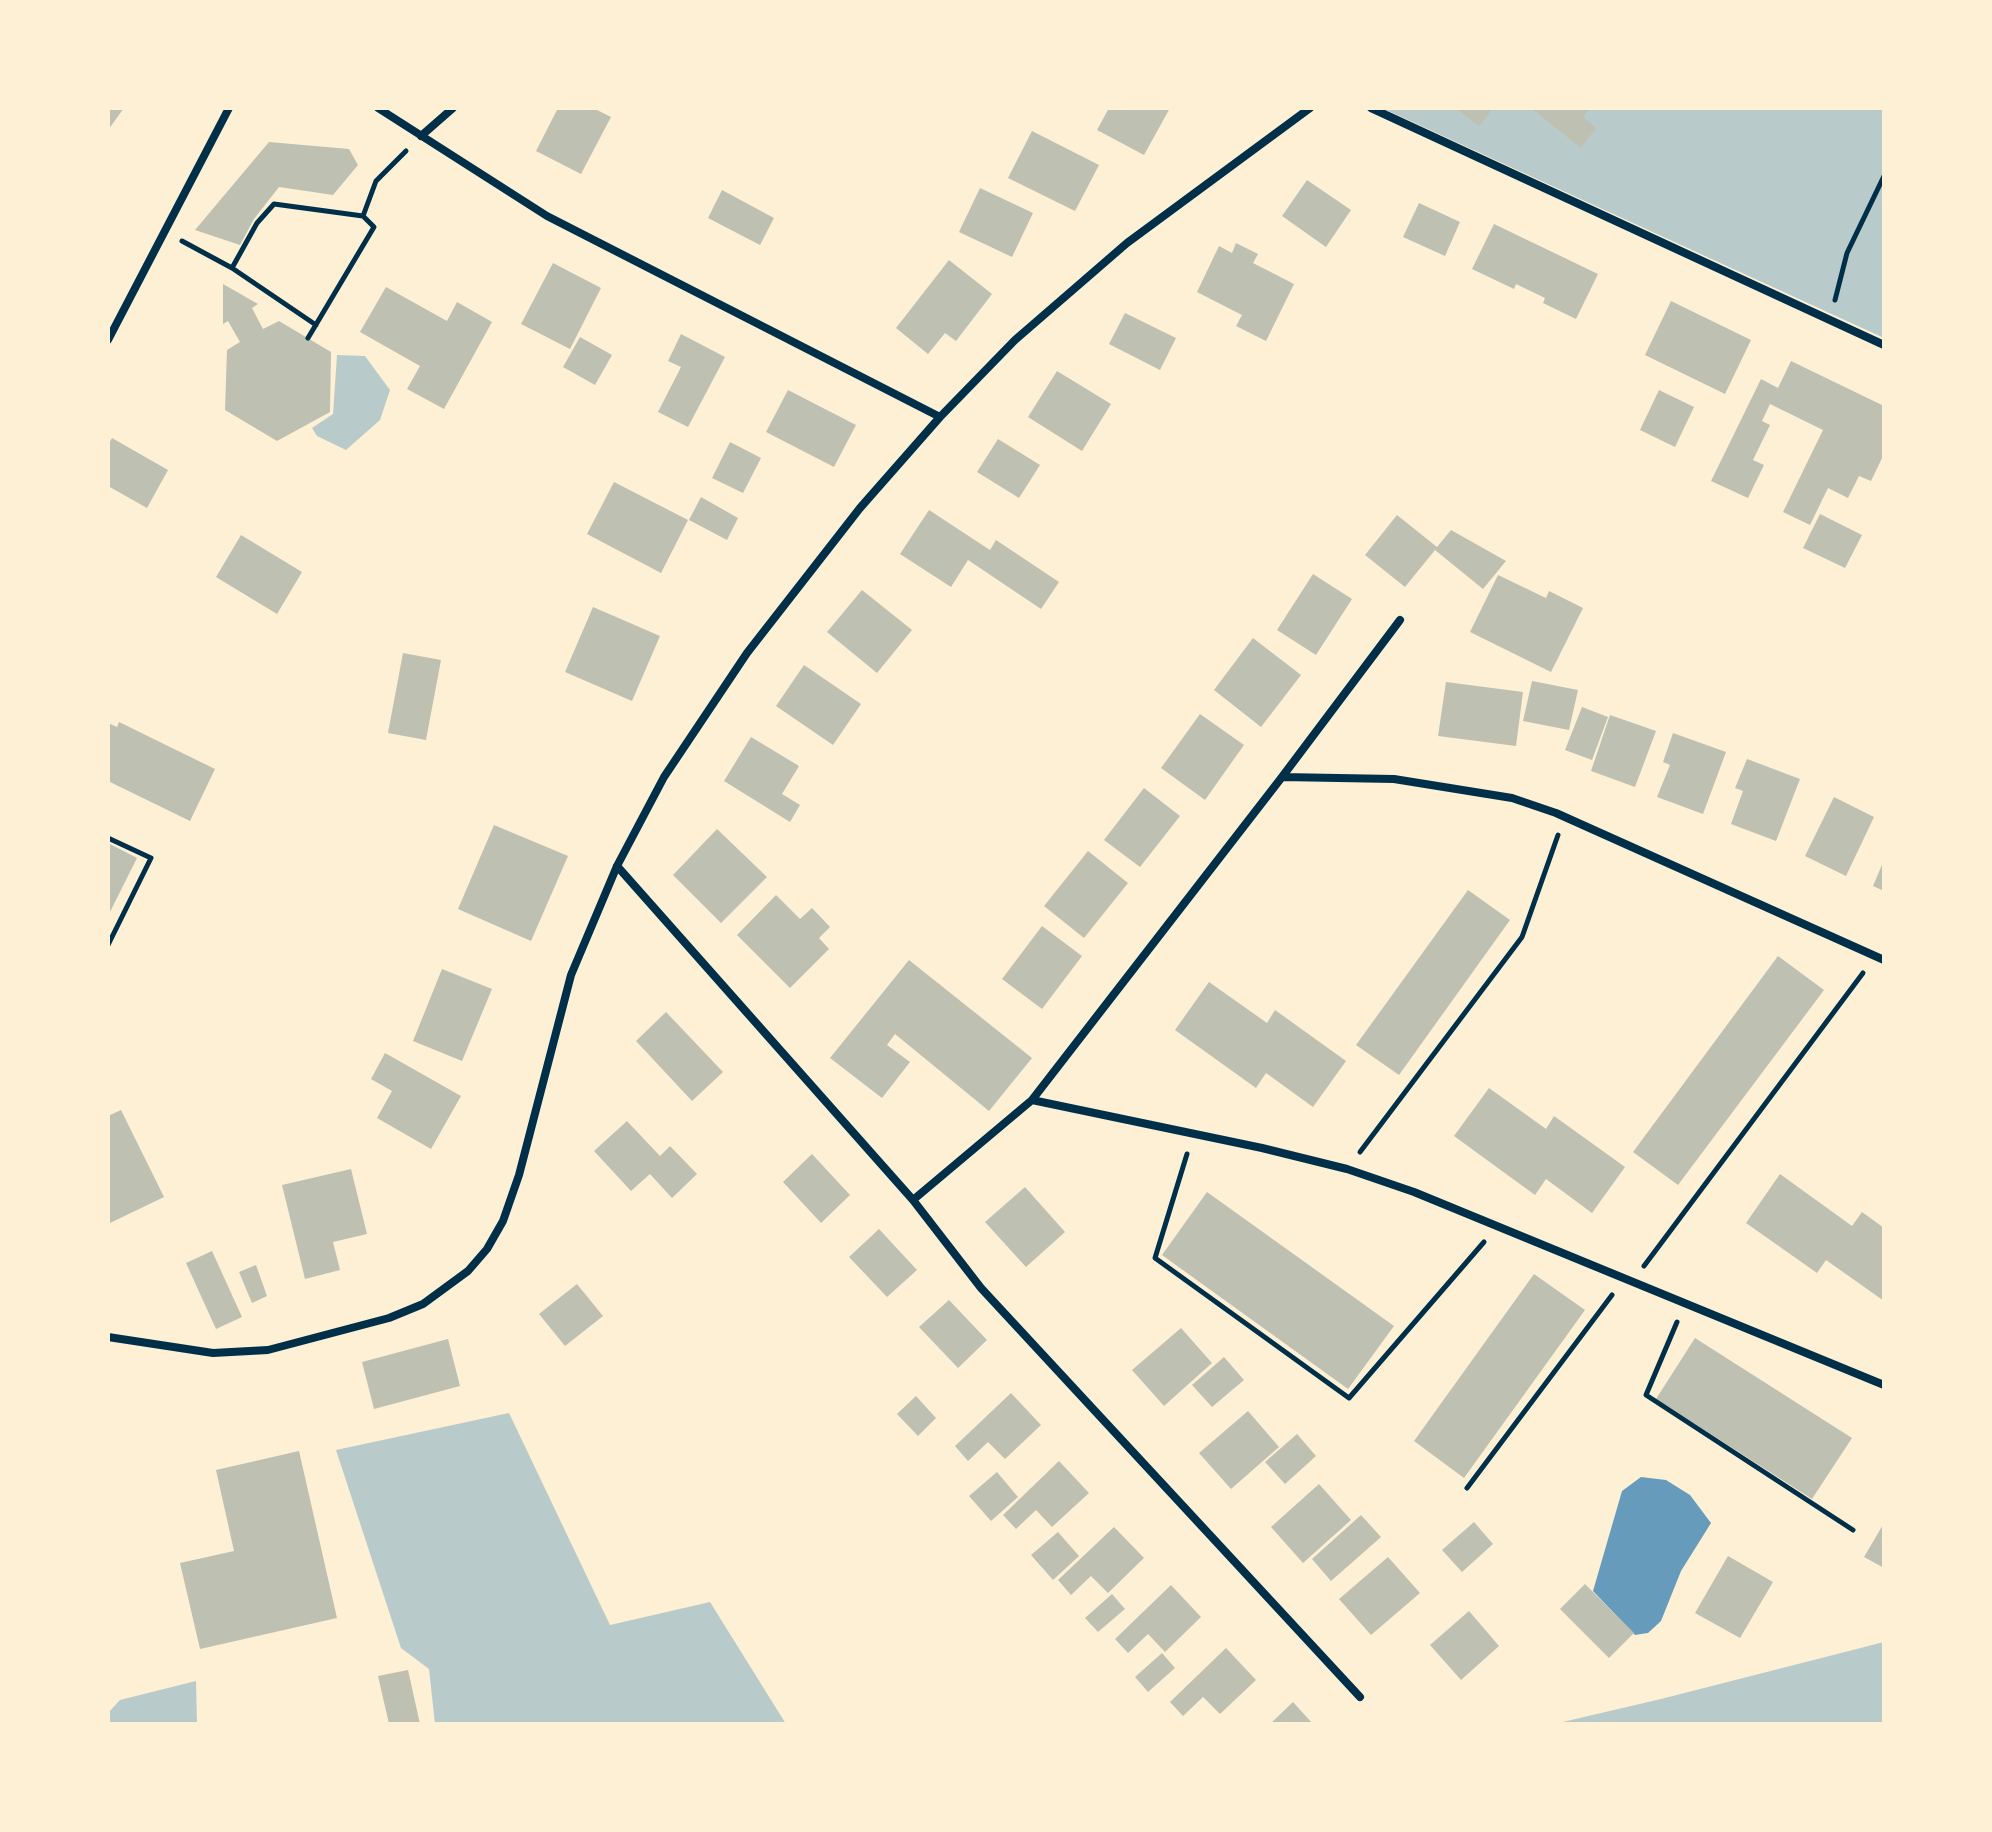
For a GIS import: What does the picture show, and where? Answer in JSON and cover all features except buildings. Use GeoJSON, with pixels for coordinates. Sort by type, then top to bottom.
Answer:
{"type":"FeatureCollection","features":[{"type":"Feature","properties":{"kind":"street"},"geometry":{"type":"LineString","coordinates":[[108,340],[229,108]]}},
{"type":"Feature","properties":{"kind":"street"},"geometry":{"type":"LineString","coordinates":[[378,108],[547,216],[940,417]]}},
{"type":"Feature","properties":{"kind":"street"},"geometry":{"type":"LineString","coordinates":[[421,136],[453,108]]}},
{"type":"Feature","properties":{"kind":"street"},"geometry":{"type":"LineString","coordinates":[[108,1337],[213,1353],[268,1350],[389,1318],[423,1304],[468,1271],[487,1249],[503,1221],[519,1175],[571,975],[617,866],[664,777],[747,653],[860,508],[940,417],[1015,340],[1127,243],[1310,108]]}},
{"type":"Feature","properties":{"kind":"street"},"geometry":{"type":"LineString","coordinates":[[1371,108],[1884,345]]}},
{"type":"Feature","properties":{"kind":"street"},"geometry":{"type":"LineString","coordinates":[[913,1200],[1032,1100],[1400,620]]}},
{"type":"Feature","properties":{"kind":"street"},"geometry":{"type":"LineString","coordinates":[[1282,777],[1394,779],[1462,787],[1512,798],[1564,816],[1880,958]]}},
{"type":"Feature","properties":{"kind":"street"},"geometry":{"type":"LineString","coordinates":[[617,866],[913,1200],[981,1288],[1360,1697]]}},
{"type":"Feature","properties":{"kind":"street"},"geometry":{"type":"LineString","coordinates":[[1032,1100],[1347,1169],[1497,1226],[1884,1385]]}},
{"type":"Feature","properties":{"kind":"path"},"geometry":{"type":"LineString","coordinates":[[363,216],[376,181],[421,136]]}},
{"type":"Feature","properties":{"kind":"path"},"geometry":{"type":"LineString","coordinates":[[1830,320],[1847,253],[1884,176]]}},
{"type":"Feature","properties":{"kind":"path"},"geometry":{"type":"LineString","coordinates":[[232,268],[257,223],[274,204],[363,216],[374,227],[308,338]]}},
{"type":"Feature","properties":{"kind":"path"},"geometry":{"type":"LineString","coordinates":[[187,243],[232,268],[316,325]]}},
{"type":"Feature","properties":{"kind":"path"},"geometry":{"type":"LineString","coordinates":[[1347,1169],[1522,937],[1564,816]]}},
{"type":"Feature","properties":{"kind":"path"},"geometry":{"type":"LineString","coordinates":[[108,838],[151,858],[108,945]]}},
{"type":"Feature","properties":{"kind":"path"},"geometry":{"type":"LineString","coordinates":[[1467,1488],[1880,958]]}},
{"type":"Feature","properties":{"kind":"path"},"geometry":{"type":"LineString","coordinates":[[1193,1134],[1155,1258],[1349,1398],[1497,1226]]}},
{"type":"Feature","properties":{"kind":"path"},"geometry":{"type":"LineString","coordinates":[[1685,1303],[1646,1395],[1853,1530]]}},
{"type":"Feature","properties":{"kind":"shaded area"},"geometry":{"type":"Polygon","coordinates":[[[1382,108],[1884,108],[1884,338],[1382,108]]]}},
{"type":"Feature","properties":{"kind":"shaded area"},"geometry":{"type":"Polygon","coordinates":[[[337,355],[365,356],[390,390],[380,420],[346,450],[317,436],[312,428],[333,414],[337,355]]]}},
{"type":"Feature","properties":{"kind":"shaded area"},"geometry":{"type":"Polygon","coordinates":[[[509,1413],[610,1625],[710,1602],[786,1724],[435,1724],[429,1669],[401,1648],[336,1450],[509,1413]]]}},
{"type":"Feature","properties":{"kind":"shaded area"},"geometry":{"type":"Polygon","coordinates":[[[1884,1642],[1884,1724],[1554,1724],[1661,1699],[1884,1642]]]}},
{"type":"Feature","properties":{"kind":"shaded area"},"geometry":{"type":"Polygon","coordinates":[[[196,1681],[197,1724],[108,1724],[108,1713],[120,1700],[196,1681]]]}},
{"type":"Feature","properties":{"kind":"water"},"geometry":{"type":"Polygon","coordinates":[[[1641,1477],[1666,1480],[1690,1495],[1711,1523],[1681,1571],[1661,1621],[1648,1633],[1635,1635],[1593,1591],[1622,1491],[1641,1477]]]}}]}
